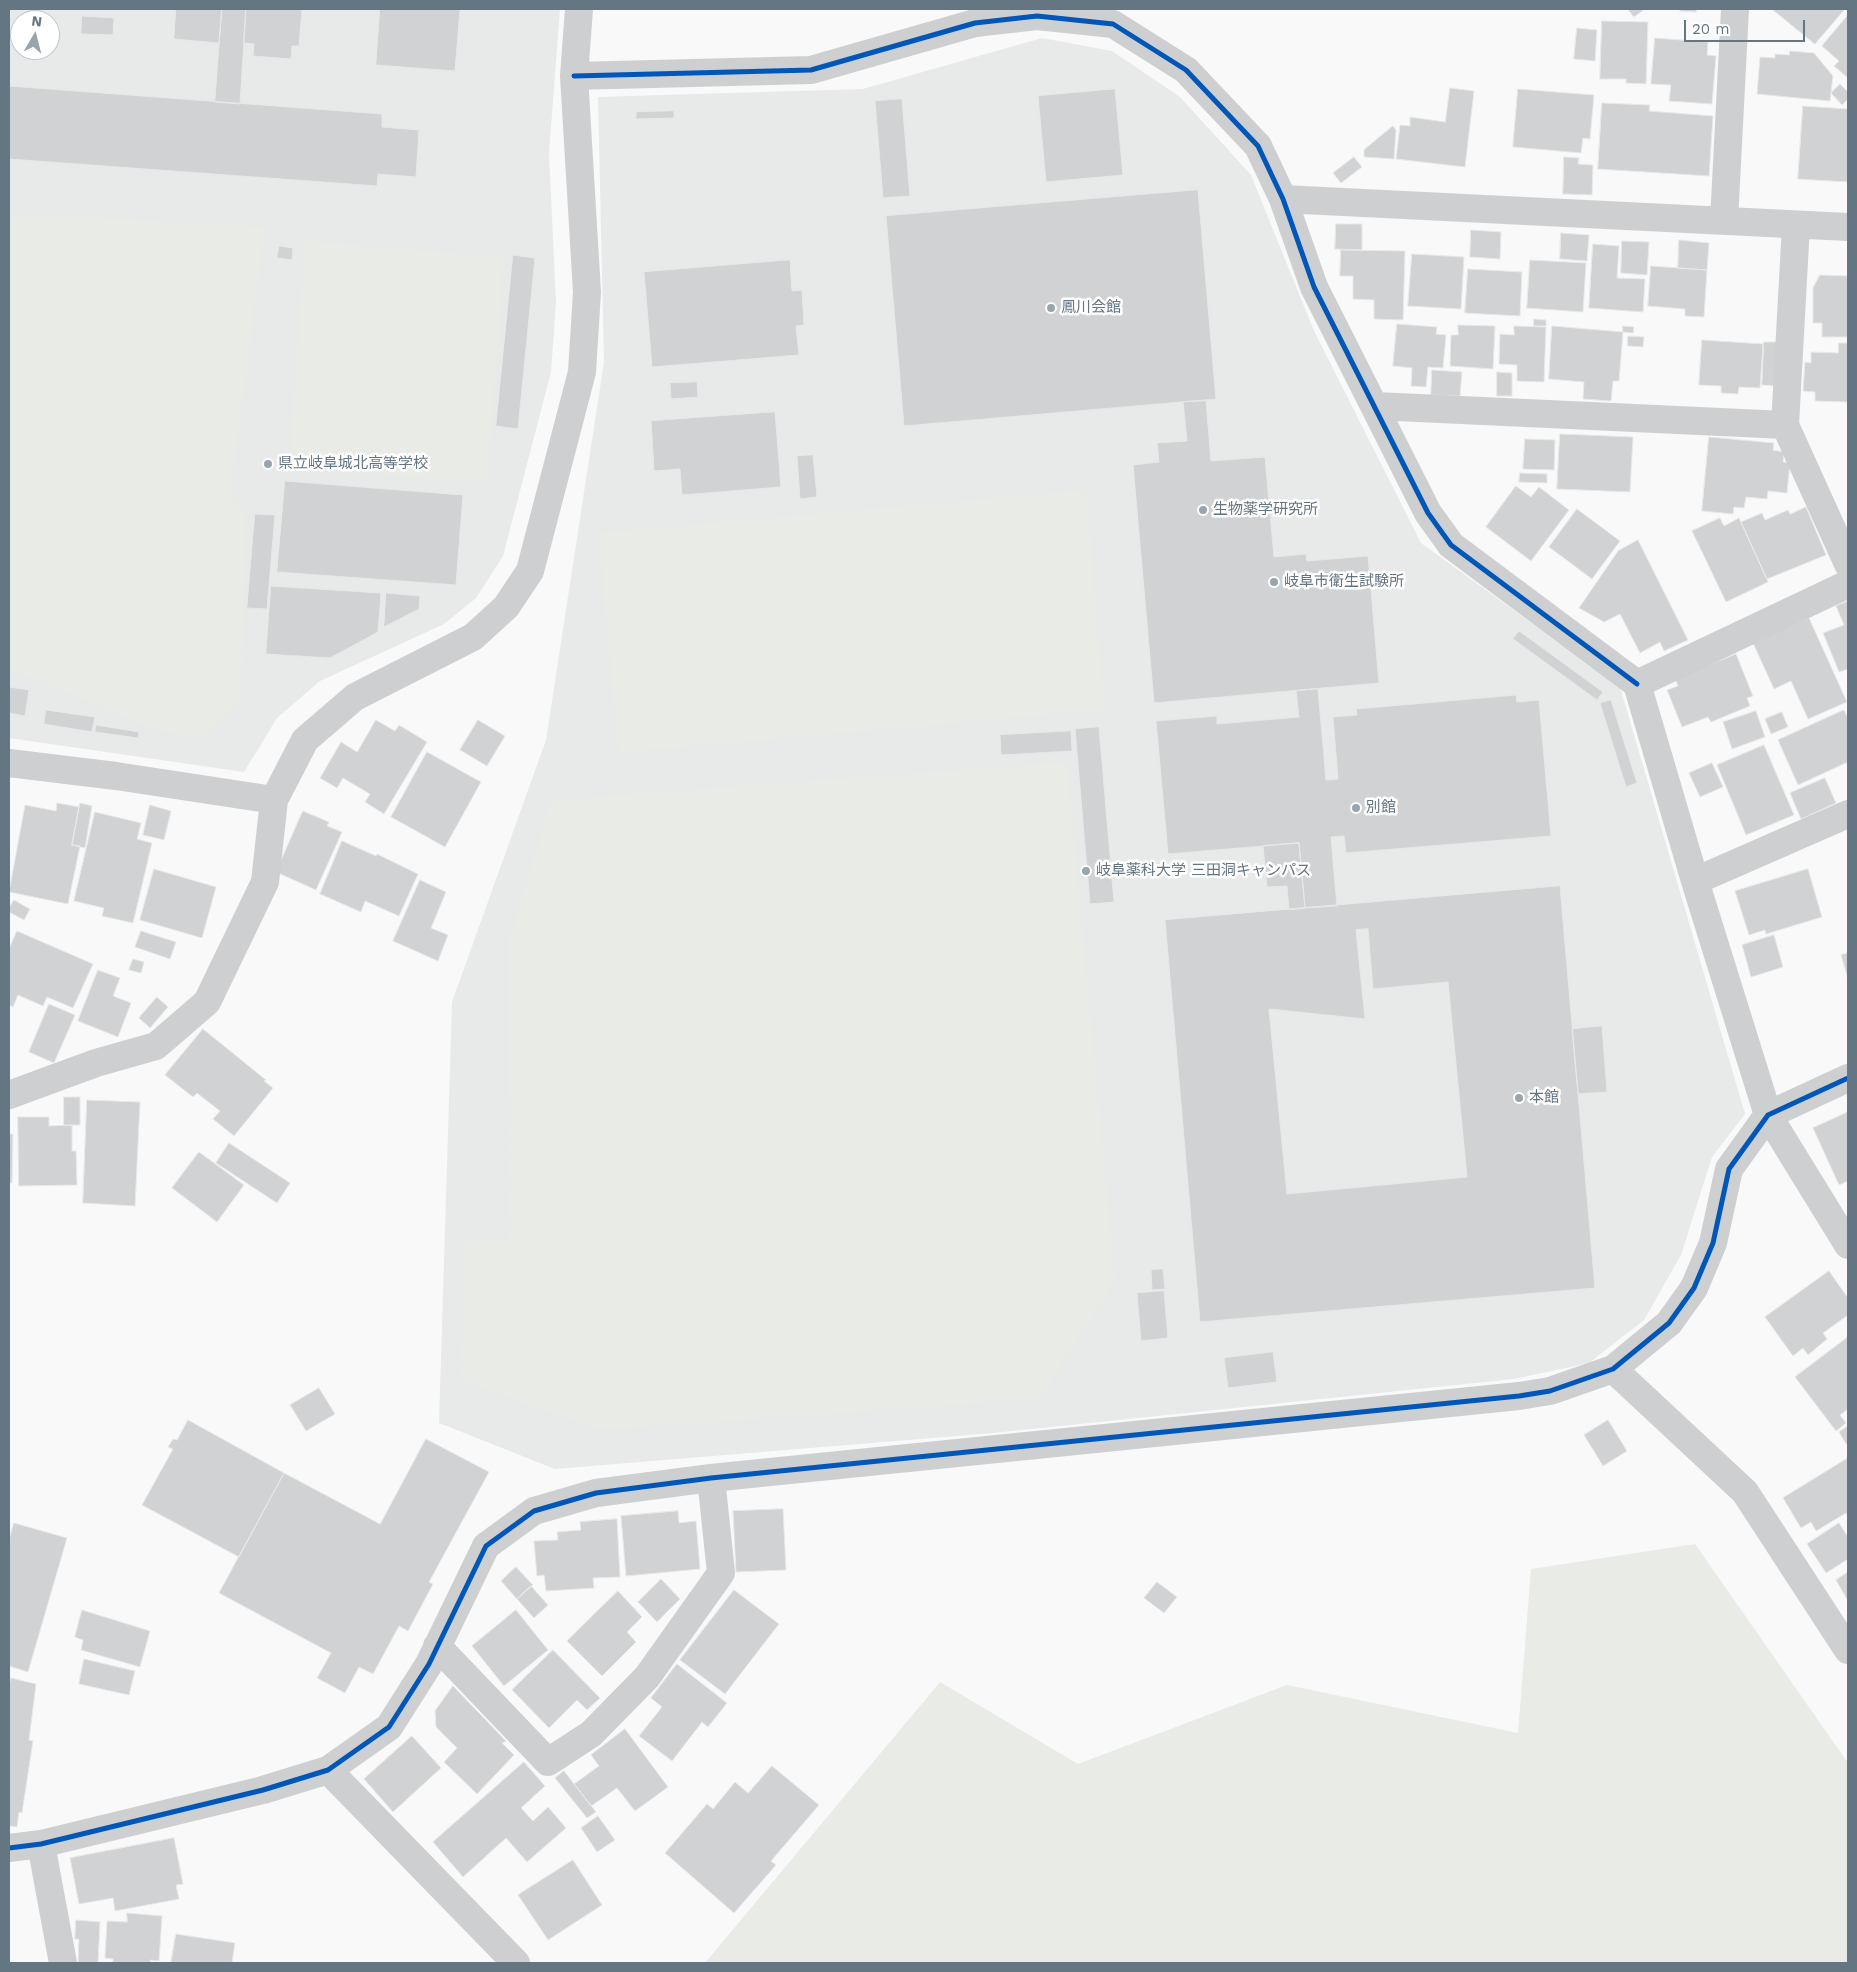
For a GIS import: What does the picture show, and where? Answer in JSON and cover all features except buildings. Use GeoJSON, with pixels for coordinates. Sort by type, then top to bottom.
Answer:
{"type":"FeatureCollection","features":[{"type":"Feature","properties":{"kind":"street"},"geometry":{"type":"LineString","coordinates":[[9,1095],[96,1063],[156,1046],[208,1002],[265,882],[274,800],[305,740],[355,697],[472,637],[506,607],[530,571],[582,372],[587,292],[574,76],[579,9]]}},
{"type":"Feature","properties":{"kind":"street"},"geometry":{"type":"LineString","coordinates":[[1724,221],[1736,9]]}},
{"type":"Feature","properties":{"kind":"street"},"geometry":{"type":"LineString","coordinates":[[574,76],[811,70],[975,23],[1037,16],[1113,24],[1186,70],[1258,146],[1283,199],[1314,287],[1428,513],[1451,545],[1636,684],[1768,1116],[1848,1245]]}},
{"type":"Feature","properties":{"kind":"street"},"geometry":{"type":"LineString","coordinates":[[1283,199],[1848,227]]}},
{"type":"Feature","properties":{"kind":"street"},"geometry":{"type":"LineString","coordinates":[[1796,225],[1785,425],[1848,564]]}},
{"type":"Feature","properties":{"kind":"street"},"geometry":{"type":"LineString","coordinates":[[1375,406],[1785,425]]}},
{"type":"Feature","properties":{"kind":"street"},"geometry":{"type":"LineString","coordinates":[[1636,684],[1848,584]]}},
{"type":"Feature","properties":{"kind":"street"},"geometry":{"type":"LineString","coordinates":[[9,763],[116,776],[274,800]]}},
{"type":"Feature","properties":{"kind":"street"},"geometry":{"type":"LineString","coordinates":[[1695,881],[1848,814]]}},
{"type":"Feature","properties":{"kind":"street"},"geometry":{"type":"LineString","coordinates":[[9,1848],[40,1844],[262,1790],[328,1770],[389,1727],[429,1664],[486,1546],[534,1511],[596,1493],[710,1478],[1519,1396],[1550,1390],[1613,1369],[1669,1323],[1694,1288],[1713,1243],[1729,1169],[1768,1116],[1848,1078]]}},
{"type":"Feature","properties":{"kind":"street"},"geometry":{"type":"LineString","coordinates":[[1613,1369],[1745,1492],[1848,1650]]}},
{"type":"Feature","properties":{"kind":"street"},"geometry":{"type":"LineString","coordinates":[[437,1646],[548,1762],[591,1734],[647,1676],[721,1573],[710,1478]]}},
{"type":"Feature","properties":{"kind":"street"},"geometry":{"type":"LineString","coordinates":[[328,1770],[516,1963]]}},
{"type":"Feature","properties":{"kind":"street"},"geometry":{"type":"LineString","coordinates":[[40,1844],[62,1963]]}},
{"type":"Feature","properties":{"kind":"shaded area","name":"県立岐阜城北高等学校"},"geometry":{"type":"Polygon","coordinates":[[[9,9],[560,9],[549,154],[556,302],[551,372],[503,556],[476,598],[444,624],[320,681],[277,718],[244,772],[9,738],[9,9]]]}},
{"type":"Feature","properties":{"kind":"shaded area","name":"岐阜薬科大学 三田洞キャンパス"},"geometry":{"type":"Polygon","coordinates":[[[1042,38],[1112,51],[1180,97],[1251,175],[1314,331],[1421,543],[1620,687],[1745,1114],[1712,1157],[1681,1255],[1644,1320],[1589,1363],[1514,1379],[993,1433],[555,1469],[439,1423],[452,1002],[546,740],[604,362],[598,97],[863,89],[1042,38]]]}},
{"type":"Feature","properties":{"kind":"shaded area"},"geometry":{"type":"Polygon","coordinates":[[[9,213],[265,227],[230,497],[246,514],[241,702],[204,739],[153,729],[26,675],[9,674],[9,213]]]}},
{"type":"Feature","properties":{"kind":"shaded area"},"geometry":{"type":"Polygon","coordinates":[[[305,241],[504,257],[487,483],[288,467],[305,241]]]}},
{"type":"Feature","properties":{"kind":"shaded area"},"geometry":{"type":"Polygon","coordinates":[[[1086,490],[1105,710],[618,753],[598,533],[1086,490]]]}},
{"type":"Feature","properties":{"kind":"shaded area"},"geometry":{"type":"Polygon","coordinates":[[[1067,762],[1115,1280],[1040,1399],[601,1430],[461,1381],[465,1238],[510,1241],[509,940],[551,800],[1067,762]]]}},
{"type":"Feature","properties":{"kind":"shaded area"},"geometry":{"type":"Polygon","coordinates":[[[1695,1544],[1848,1763],[1848,1963],[705,1963],[940,1682],[1078,1764],[1287,1685],[1518,1733],[1531,1569],[1695,1544]]]}},
{"type":"Feature","properties":{"kind":"cycle path"},"geometry":{"type":"LineString","coordinates":[[574,76],[811,70],[975,23],[1037,16],[1113,24],[1186,70],[1258,146],[1283,199],[1314,287],[1428,513],[1451,545],[1637,684]]}},
{"type":"Feature","properties":{"kind":"cycle path"},"geometry":{"type":"LineString","coordinates":[[9,1848],[41,1844],[263,1790],[328,1770],[389,1727],[429,1664],[486,1546],[534,1511],[596,1493],[711,1478],[1519,1396],[1550,1391],[1613,1369],[1669,1323],[1694,1288],[1713,1243],[1729,1169],[1768,1115],[1848,1078]]}},
{"type":"Feature","properties":{"kind":"place","name":"鳳川会館"},"geometry":{"type":"Point","coordinates":[1051,308]}},
{"type":"Feature","properties":{"kind":"place","name":"県立岐阜城北高等学校"},"geometry":{"type":"Point","coordinates":[268,464]}},
{"type":"Feature","properties":{"kind":"place","name":"生物薬学研究所"},"geometry":{"type":"Point","coordinates":[1203,510]}},
{"type":"Feature","properties":{"kind":"place","name":"岐阜市衛生試験所"},"geometry":{"type":"Point","coordinates":[1274,582]}},
{"type":"Feature","properties":{"kind":"place","name":"別館"},"geometry":{"type":"Point","coordinates":[1356,808]}},
{"type":"Feature","properties":{"kind":"place","name":"岐阜薬科大学 三田洞キャンパス"},"geometry":{"type":"Point","coordinates":[1086,871]}},
{"type":"Feature","properties":{"kind":"place","name":"本館"},"geometry":{"type":"Point","coordinates":[1519,1098]}}]}
